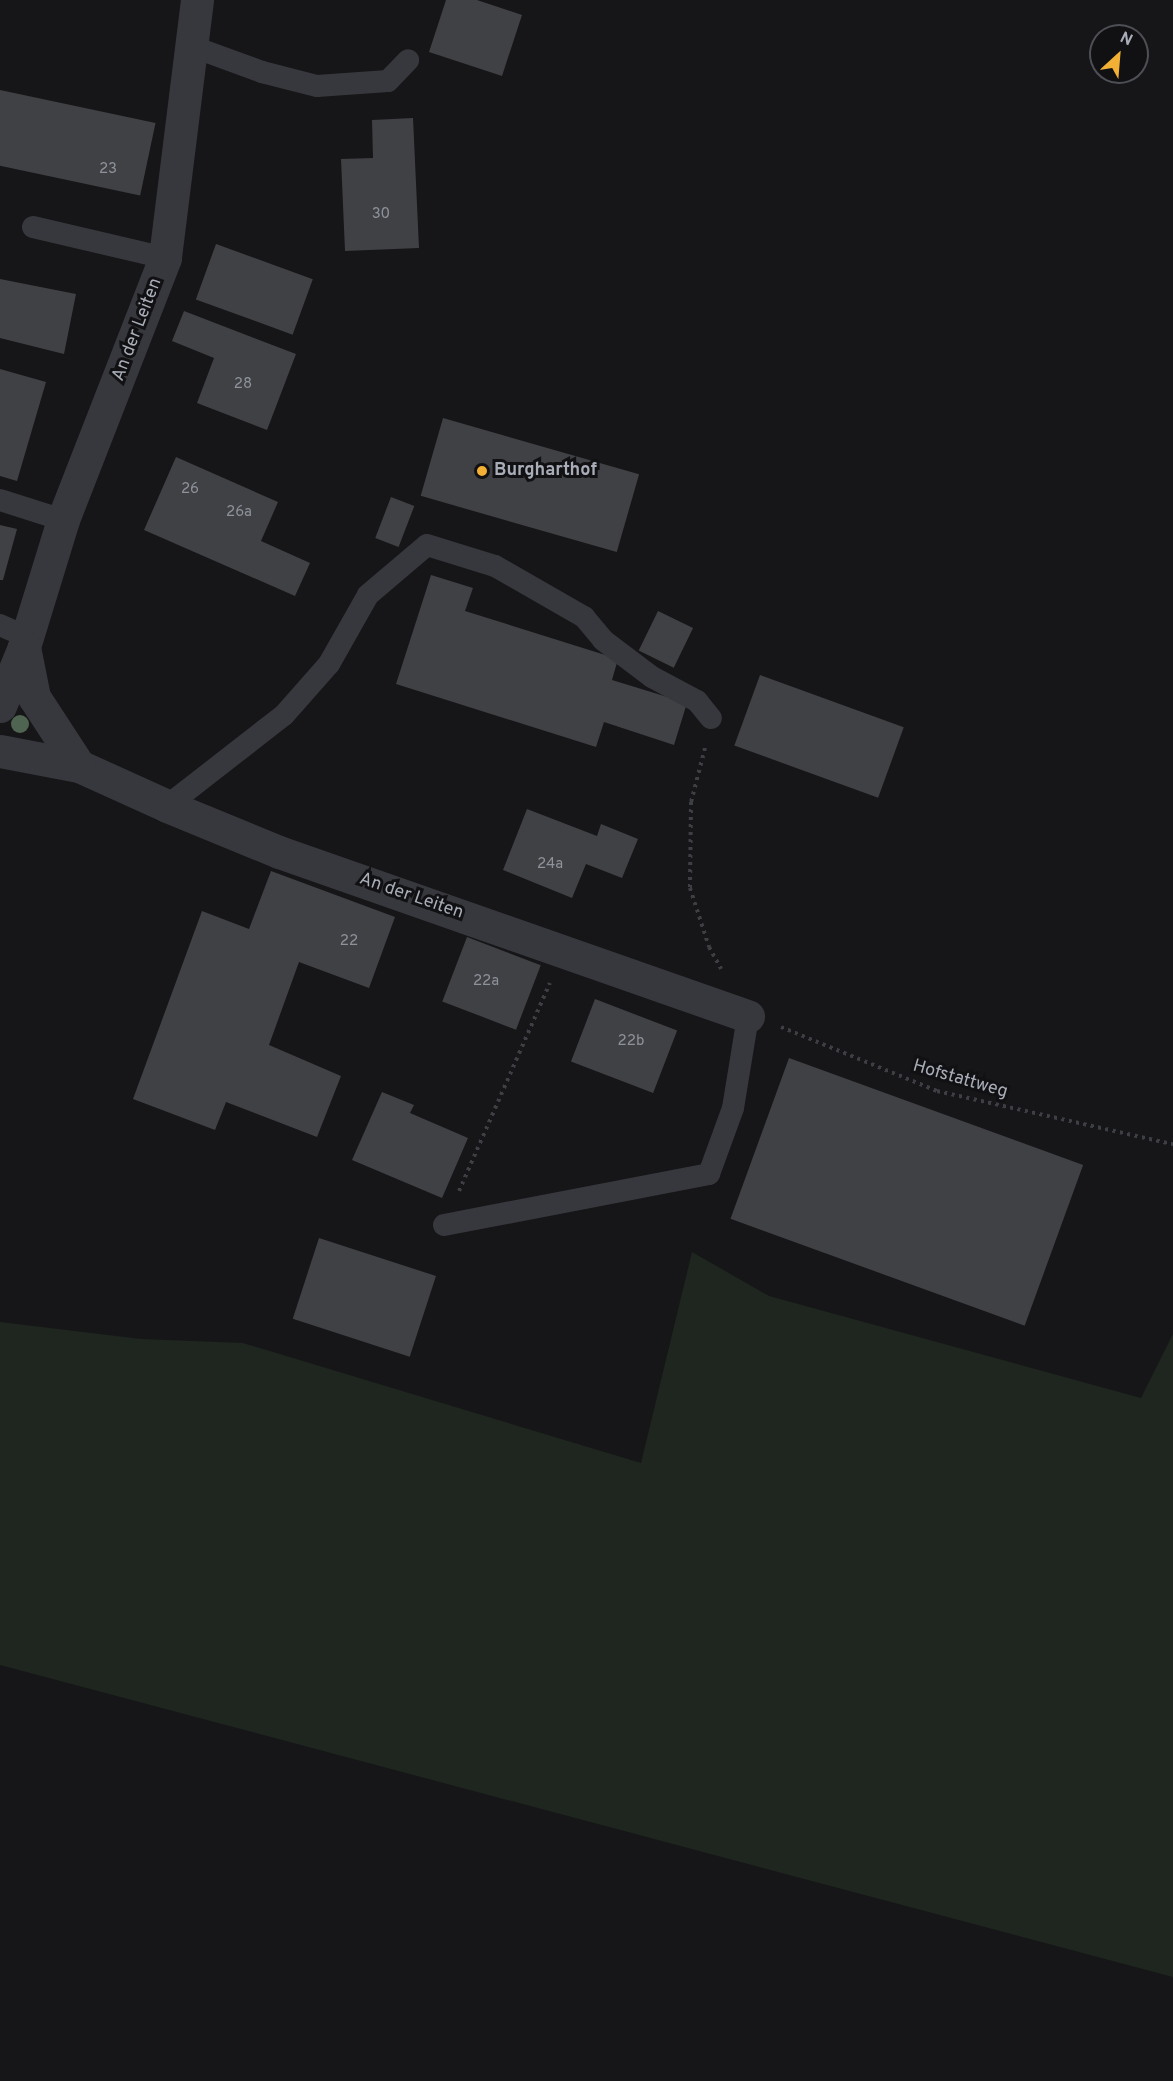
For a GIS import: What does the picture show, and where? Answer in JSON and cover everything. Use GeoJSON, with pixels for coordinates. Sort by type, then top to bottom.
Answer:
{"type":"FeatureCollection","features":[{"type":"Feature","properties":{"kind":"street","name":"An der Leiten"},"geometry":{"type":"LineString","coordinates":[[0,705],[17,636],[165,258],[197,0]]}},
{"type":"Feature","properties":{"kind":"street","name":"An der Leiten"},"geometry":{"type":"LineString","coordinates":[[17,636],[34,697],[79,766]]}},
{"type":"Feature","properties":{"kind":"street","name":"An der Leiten"},"geometry":{"type":"LineString","coordinates":[[0,751],[79,766],[167,806],[279,852],[565,950],[748,1016]]}},
{"type":"Feature","properties":{"kind":"lane"},"geometry":{"type":"LineString","coordinates":[[191,46],[262,72],[317,86],[388,81],[408,60]]}},
{"type":"Feature","properties":{"kind":"lane"},"geometry":{"type":"LineString","coordinates":[[33,227],[165,258]]}},
{"type":"Feature","properties":{"kind":"lane"},"geometry":{"type":"LineString","coordinates":[[0,500],[63,520]]}},
{"type":"Feature","properties":{"kind":"lane"},"geometry":{"type":"LineString","coordinates":[[167,806],[284,715],[329,664],[368,595],[428,544],[495,567],[584,618],[603,640],[652,677],[697,701],[711,718]]}},
{"type":"Feature","properties":{"kind":"lane"},"geometry":{"type":"LineString","coordinates":[[444,1225],[709,1174],[733,1108],[748,1016]]}},
{"type":"Feature","properties":{"kind":"path"},"geometry":{"type":"LineString","coordinates":[[711,718],[691,802],[690,888],[709,947],[748,1016]]}},
{"type":"Feature","properties":{"kind":"path"},"geometry":{"type":"LineString","coordinates":[[444,1225],[565,950]]}},
{"type":"Feature","properties":{"kind":"path","name":"Hofstattweg"},"geometry":{"type":"LineString","coordinates":[[748,1016],[937,1090],[1173,1144]]}},
{"type":"Feature","properties":{"kind":"shaded area"},"geometry":{"type":"Polygon","coordinates":[[[692,1252],[769,1296],[1141,1398],[1173,1334],[1173,1977],[0,1665],[0,1322],[141,1339],[243,1343],[641,1463],[692,1252]]]}},
{"type":"Feature","properties":{"kind":"building"},"geometry":{"type":"Polygon","coordinates":[[[446,0],[477,0],[522,15],[502,76],[429,52],[446,0]]]}},
{"type":"Feature","properties":{"kind":"building"},"geometry":{"type":"Polygon","coordinates":[[[0,90],[156,123],[140,195],[0,166],[0,90]]]}},
{"type":"Feature","properties":{"kind":"building"},"geometry":{"type":"Polygon","coordinates":[[[413,118],[419,248],[345,251],[341,159],[373,158],[372,120],[413,118]]]}},
{"type":"Feature","properties":{"kind":"building"},"geometry":{"type":"Polygon","coordinates":[[[216,244],[313,279],[293,335],[196,299],[216,244]]]}},
{"type":"Feature","properties":{"kind":"building"},"geometry":{"type":"Polygon","coordinates":[[[0,279],[76,294],[64,354],[0,338],[0,279]]]}},
{"type":"Feature","properties":{"kind":"building"},"geometry":{"type":"Polygon","coordinates":[[[184,311],[296,354],[267,430],[197,403],[214,358],[172,341],[184,311]]]}},
{"type":"Feature","properties":{"kind":"building"},"geometry":{"type":"Polygon","coordinates":[[[0,369],[46,382],[17,481],[0,476],[0,369]]]}},
{"type":"Feature","properties":{"kind":"building"},"geometry":{"type":"Polygon","coordinates":[[[443,418],[639,474],[617,552],[421,496],[443,418]]]}},
{"type":"Feature","properties":{"kind":"building"},"geometry":{"type":"Polygon","coordinates":[[[176,457],[278,502],[261,541],[310,563],[295,596],[144,530],[176,457]]]}},
{"type":"Feature","properties":{"kind":"building"},"geometry":{"type":"Polygon","coordinates":[[[391,497],[414,506],[399,547],[375,538],[391,497]]]}},
{"type":"Feature","properties":{"kind":"building"},"geometry":{"type":"Polygon","coordinates":[[[0,525],[17,529],[3,580],[0,580],[0,525]]]}},
{"type":"Feature","properties":{"kind":"building"},"geometry":{"type":"Polygon","coordinates":[[[431,575],[473,588],[465,611],[618,659],[612,680],[687,703],[674,745],[604,722],[596,747],[396,684],[431,575]]]}},
{"type":"Feature","properties":{"kind":"building"},"geometry":{"type":"Polygon","coordinates":[[[658,611],[693,628],[674,668],[639,651],[658,611]]]}},
{"type":"Feature","properties":{"kind":"building"},"geometry":{"type":"Polygon","coordinates":[[[760,675],[904,727],[878,798],[734,745],[760,675]]]}},
{"type":"Feature","properties":{"kind":"building"},"geometry":{"type":"Polygon","coordinates":[[[527,809],[597,836],[601,824],[638,839],[622,878],[586,864],[572,898],[503,870],[527,809]]]}},
{"type":"Feature","properties":{"kind":"building"},"geometry":{"type":"Polygon","coordinates":[[[271,871],[395,917],[369,988],[299,962],[269,1045],[341,1076],[317,1137],[226,1102],[215,1130],[133,1099],[202,911],[249,929],[271,871]]]}},
{"type":"Feature","properties":{"kind":"building"},"geometry":{"type":"Polygon","coordinates":[[[467,937],[541,965],[516,1030],[442,1001],[467,937]]]}},
{"type":"Feature","properties":{"kind":"building"},"geometry":{"type":"Polygon","coordinates":[[[595,999],[677,1031],[653,1093],[571,1062],[595,999]]]}},
{"type":"Feature","properties":{"kind":"building"},"geometry":{"type":"Polygon","coordinates":[[[789,1058],[1083,1165],[1025,1326],[731,1219],[789,1058]]]}},
{"type":"Feature","properties":{"kind":"building"},"geometry":{"type":"Polygon","coordinates":[[[382,1092],[414,1105],[410,1113],[468,1138],[442,1198],[352,1160],[382,1092]]]}},
{"type":"Feature","properties":{"kind":"building"},"geometry":{"type":"Polygon","coordinates":[[[319,1238],[436,1276],[410,1357],[293,1319],[319,1238]]]}},
{"type":"Feature","properties":{"kind":"place","name":"Burgharthof"},"geometry":{"type":"Point","coordinates":[482,471]}}]}
